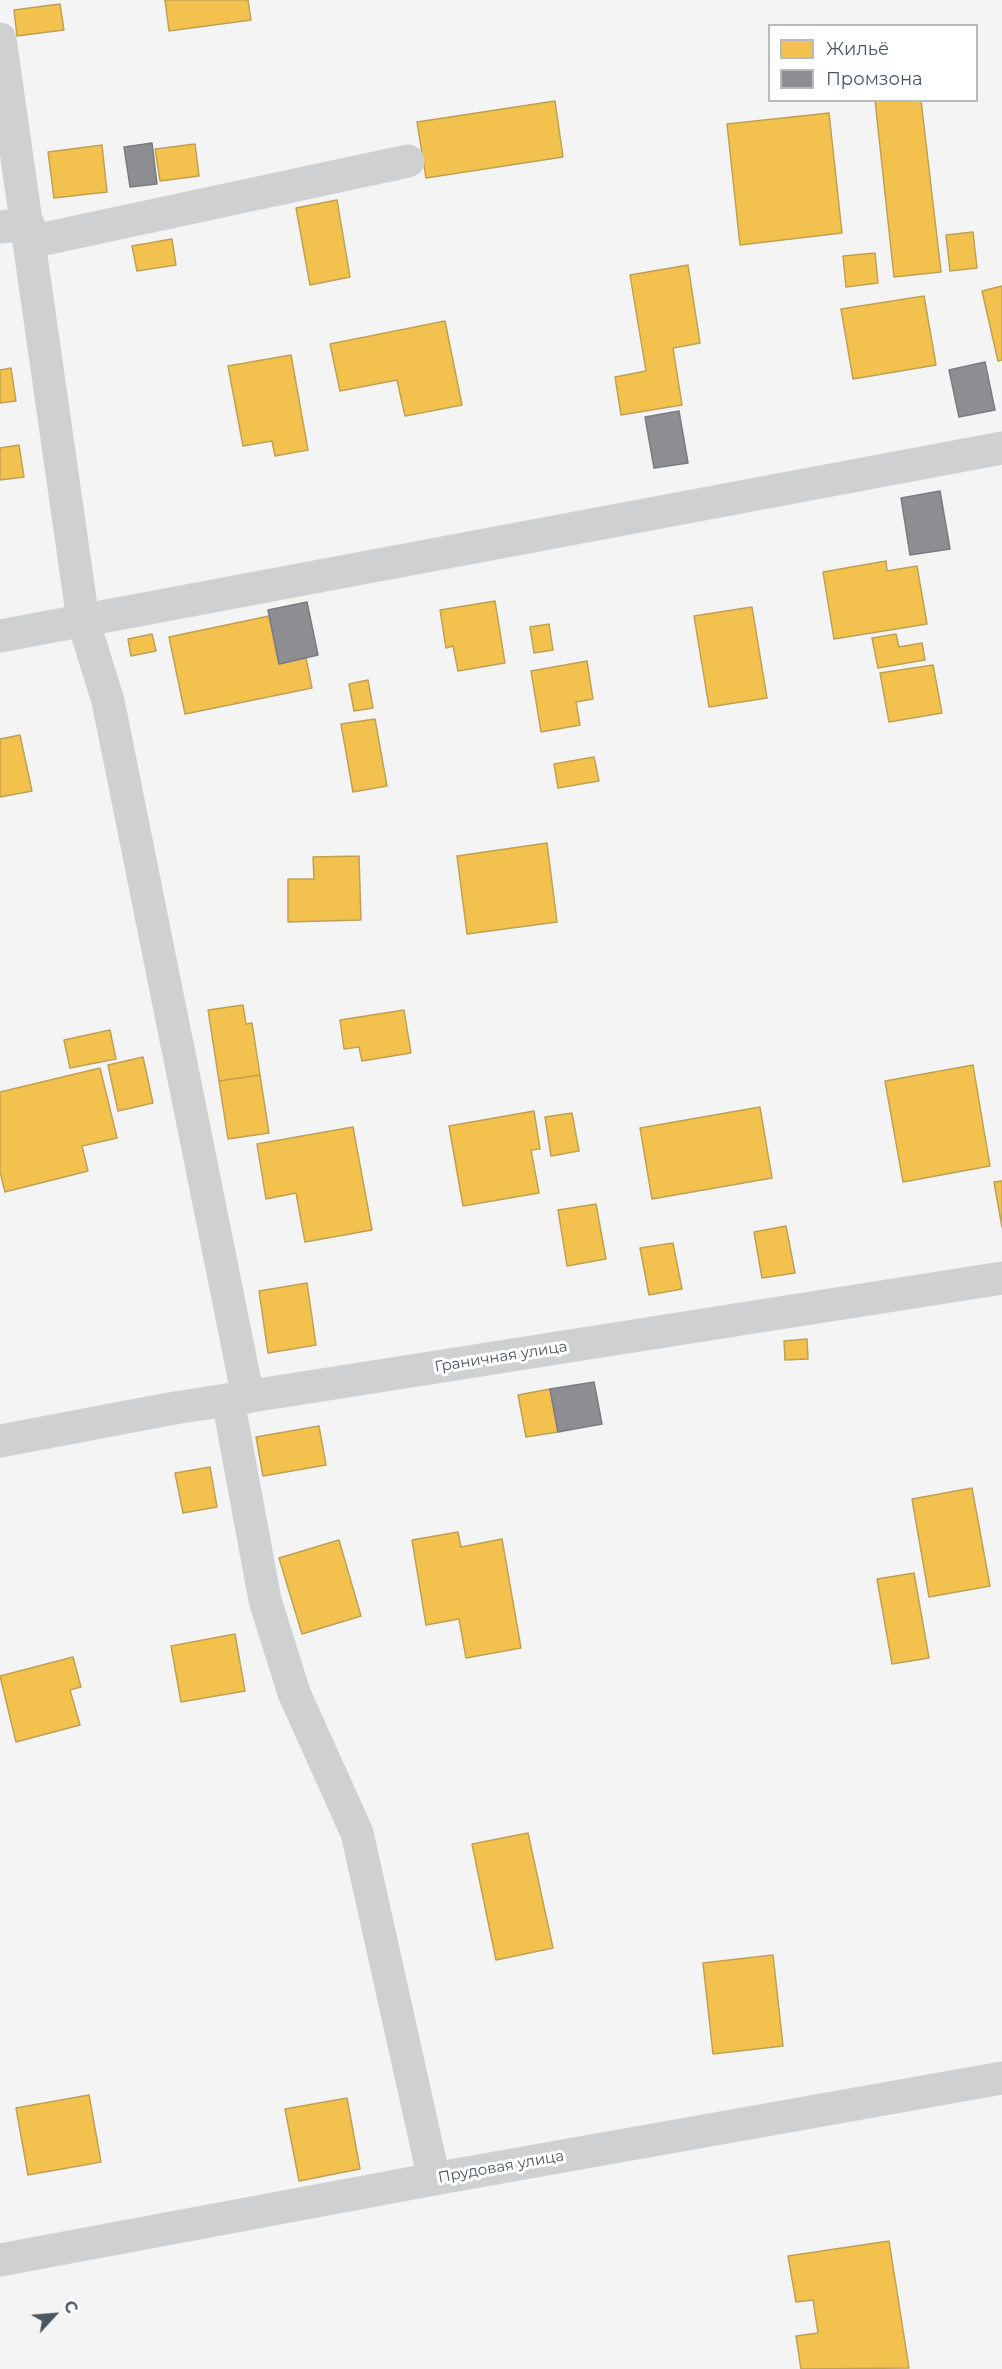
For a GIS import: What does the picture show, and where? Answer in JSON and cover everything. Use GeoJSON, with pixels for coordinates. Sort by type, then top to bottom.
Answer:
{"type":"FeatureCollection","features":[{"type":"Feature","properties":{"kind":"street"},"geometry":{"type":"LineString","coordinates":[[0,39],[19,231],[83,620],[108,701],[238,1398],[265,1600],[294,1693],[357,1833],[434,2179]]}},
{"type":"Feature","properties":{"kind":"street"},"geometry":{"type":"LineString","coordinates":[[19,231],[408,161]]}},
{"type":"Feature","properties":{"kind":"street"},"geometry":{"type":"LineString","coordinates":[[0,636],[1002,448]]}},
{"type":"Feature","properties":{"kind":"street","name":"Граничная улица"},"geometry":{"type":"LineString","coordinates":[[0,1441],[238,1398],[1002,1278]]}},
{"type":"Feature","properties":{"kind":"street","name":"Прудовая улица"},"geometry":{"type":"LineString","coordinates":[[0,2260],[434,2179],[1002,2078]]}},
{"type":"Feature","properties":{"kind":"building: Жильё"},"geometry":{"type":"Polygon","coordinates":[[[165,0],[248,0],[251,20],[169,31],[165,0]]]}},
{"type":"Feature","properties":{"kind":"building: Жильё"},"geometry":{"type":"Polygon","coordinates":[[[60,4],[64,30],[17,36],[14,10],[60,4]]]}},
{"type":"Feature","properties":{"kind":"building: Жильё"},"geometry":{"type":"Polygon","coordinates":[[[555,101],[563,157],[426,178],[417,122],[555,101]]]}},
{"type":"Feature","properties":{"kind":"building: Жильё"},"geometry":{"type":"Polygon","coordinates":[[[875,102],[921,102],[941,272],[894,277],[875,102]]]}},
{"type":"Feature","properties":{"kind":"building: Жильё"},"geometry":{"type":"Polygon","coordinates":[[[829,113],[842,233],[740,245],[727,124],[829,113]]]}},
{"type":"Feature","properties":{"kind":"building: Жильё"},"geometry":{"type":"Polygon","coordinates":[[[195,144],[199,176],[160,181],[155,149],[195,144]]]}},
{"type":"Feature","properties":{"kind":"building: Жильё"},"geometry":{"type":"Polygon","coordinates":[[[102,145],[107,192],[54,198],[48,152],[102,145]]]}},
{"type":"Feature","properties":{"kind":"building: Жильё"},"geometry":{"type":"Polygon","coordinates":[[[337,200],[350,277],[310,285],[296,208],[337,200]]]}},
{"type":"Feature","properties":{"kind":"building: Жильё"},"geometry":{"type":"Polygon","coordinates":[[[973,232],[977,268],[950,271],[946,235],[973,232]]]}},
{"type":"Feature","properties":{"kind":"building: Жильё"},"geometry":{"type":"Polygon","coordinates":[[[172,239],[176,265],[137,271],[132,246],[172,239]]]}},
{"type":"Feature","properties":{"kind":"building: Жильё"},"geometry":{"type":"Polygon","coordinates":[[[875,253],[878,283],[846,287],[843,256],[875,253]]]}},
{"type":"Feature","properties":{"kind":"building: Жильё"},"geometry":{"type":"Polygon","coordinates":[[[688,265],[700,343],[673,348],[682,405],[621,415],[615,377],[646,371],[630,275],[688,265]]]}},
{"type":"Feature","properties":{"kind":"building: Жильё"},"geometry":{"type":"Polygon","coordinates":[[[1002,286],[1002,360],[998,361],[982,291],[1002,286]]]}},
{"type":"Feature","properties":{"kind":"building: Жильё"},"geometry":{"type":"Polygon","coordinates":[[[924,296],[936,365],[853,379],[841,309],[924,296]]]}},
{"type":"Feature","properties":{"kind":"building: Жильё"},"geometry":{"type":"Polygon","coordinates":[[[445,321],[462,405],[405,416],[397,380],[340,391],[330,344],[445,321]]]}},
{"type":"Feature","properties":{"kind":"building: Жильё"},"geometry":{"type":"Polygon","coordinates":[[[291,355],[308,450],[275,456],[272,441],[243,446],[228,366],[291,355]]]}},
{"type":"Feature","properties":{"kind":"building: Жильё"},"geometry":{"type":"Polygon","coordinates":[[[11,368],[16,401],[0,403],[0,370],[11,368]]]}},
{"type":"Feature","properties":{"kind":"building: Жильё"},"geometry":{"type":"Polygon","coordinates":[[[19,445],[24,477],[0,480],[0,448],[19,445]]]}},
{"type":"Feature","properties":{"kind":"building: Жильё"},"geometry":{"type":"Polygon","coordinates":[[[886,561],[887,571],[917,566],[927,624],[834,639],[823,572],[886,561]]]}},
{"type":"Feature","properties":{"kind":"building: Жильё"},"geometry":{"type":"Polygon","coordinates":[[[495,601],[505,663],[458,671],[453,646],[446,648],[440,610],[495,601]]]}},
{"type":"Feature","properties":{"kind":"building: Жильё"},"geometry":{"type":"Polygon","coordinates":[[[752,607],[767,698],[709,707],[694,616],[752,607]]]}},
{"type":"Feature","properties":{"kind":"building: Жильё"},"geometry":{"type":"Polygon","coordinates":[[[269,616],[279,664],[306,658],[312,688],[185,714],[169,637],[269,616]]]}},
{"type":"Feature","properties":{"kind":"building: Жильё"},"geometry":{"type":"Polygon","coordinates":[[[549,624],[553,650],[534,653],[530,627],[549,624]]]}},
{"type":"Feature","properties":{"kind":"building: Жильё"},"geometry":{"type":"Polygon","coordinates":[[[152,634],[156,651],[131,656],[128,639],[152,634]]]}},
{"type":"Feature","properties":{"kind":"building: Жильё"},"geometry":{"type":"Polygon","coordinates":[[[896,634],[899,647],[922,643],[925,660],[878,668],[872,638],[896,634]]]}},
{"type":"Feature","properties":{"kind":"building: Жильё"},"geometry":{"type":"Polygon","coordinates":[[[587,661],[593,699],[576,702],[580,725],[541,732],[531,671],[587,661]]]}},
{"type":"Feature","properties":{"kind":"building: Жильё"},"geometry":{"type":"Polygon","coordinates":[[[933,665],[942,713],[889,722],[880,673],[933,665]]]}},
{"type":"Feature","properties":{"kind":"building: Жильё"},"geometry":{"type":"Polygon","coordinates":[[[368,680],[373,708],[354,711],[349,684],[368,680]]]}},
{"type":"Feature","properties":{"kind":"building: Жильё"},"geometry":{"type":"Polygon","coordinates":[[[375,719],[387,786],[353,792],[341,724],[375,719]]]}},
{"type":"Feature","properties":{"kind":"building: Жильё"},"geometry":{"type":"Polygon","coordinates":[[[20,735],[32,791],[0,797],[0,739],[20,735]]]}},
{"type":"Feature","properties":{"kind":"building: Жильё"},"geometry":{"type":"Polygon","coordinates":[[[594,757],[599,781],[558,788],[554,764],[594,757]]]}},
{"type":"Feature","properties":{"kind":"building: Жильё"},"geometry":{"type":"Polygon","coordinates":[[[547,843],[557,922],[467,934],[457,856],[547,843]]]}},
{"type":"Feature","properties":{"kind":"building: Жильё"},"geometry":{"type":"Polygon","coordinates":[[[359,856],[361,920],[288,922],[288,879],[314,879],[313,857],[359,856]]]}},
{"type":"Feature","properties":{"kind":"building: Жильё"},"geometry":{"type":"Polygon","coordinates":[[[243,1005],[246,1024],[252,1023],[260,1075],[219,1081],[208,1010],[243,1005]]]}},
{"type":"Feature","properties":{"kind":"building: Жильё"},"geometry":{"type":"Polygon","coordinates":[[[404,1010],[411,1053],[362,1061],[359,1047],[344,1049],[340,1020],[404,1010]]]}},
{"type":"Feature","properties":{"kind":"building: Жильё"},"geometry":{"type":"Polygon","coordinates":[[[110,1030],[116,1059],[70,1068],[64,1040],[110,1030]]]}},
{"type":"Feature","properties":{"kind":"building: Жильё"},"geometry":{"type":"Polygon","coordinates":[[[143,1057],[153,1103],[118,1111],[108,1065],[143,1057]]]}},
{"type":"Feature","properties":{"kind":"building: Жильё"},"geometry":{"type":"Polygon","coordinates":[[[973,1065],[990,1166],[903,1182],[885,1081],[973,1065]]]}},
{"type":"Feature","properties":{"kind":"building: Жильё"},"geometry":{"type":"Polygon","coordinates":[[[100,1068],[117,1138],[82,1146],[88,1171],[5,1192],[0,1172],[0,1092],[100,1068]]]}},
{"type":"Feature","properties":{"kind":"building: Жильё"},"geometry":{"type":"Polygon","coordinates":[[[260,1075],[269,1133],[228,1139],[219,1081],[260,1075]]]}},
{"type":"Feature","properties":{"kind":"building: Жильё"},"geometry":{"type":"Polygon","coordinates":[[[760,1107],[772,1178],[652,1199],[640,1128],[760,1107]]]}},
{"type":"Feature","properties":{"kind":"building: Жильё"},"geometry":{"type":"Polygon","coordinates":[[[534,1111],[540,1149],[531,1150],[539,1193],[463,1206],[449,1126],[534,1111]]]}},
{"type":"Feature","properties":{"kind":"building: Жильё"},"geometry":{"type":"Polygon","coordinates":[[[572,1113],[579,1151],[551,1156],[545,1117],[572,1113]]]}},
{"type":"Feature","properties":{"kind":"building: Жильё"},"geometry":{"type":"Polygon","coordinates":[[[353,1127],[372,1230],[305,1242],[296,1193],[266,1199],[257,1144],[353,1127]]]}},
{"type":"Feature","properties":{"kind":"building: Жильё"},"geometry":{"type":"Polygon","coordinates":[[[1002,1181],[1002,1227],[994,1182],[1002,1181]]]}},
{"type":"Feature","properties":{"kind":"building: Жильё"},"geometry":{"type":"Polygon","coordinates":[[[596,1204],[606,1259],[567,1266],[558,1210],[596,1204]]]}},
{"type":"Feature","properties":{"kind":"building: Жильё"},"geometry":{"type":"Polygon","coordinates":[[[786,1226],[795,1273],[762,1278],[754,1232],[786,1226]]]}},
{"type":"Feature","properties":{"kind":"building: Жильё"},"geometry":{"type":"Polygon","coordinates":[[[673,1243],[682,1289],[649,1295],[640,1248],[673,1243]]]}},
{"type":"Feature","properties":{"kind":"building: Жильё"},"geometry":{"type":"Polygon","coordinates":[[[307,1283],[316,1345],[268,1353],[259,1291],[307,1283]]]}},
{"type":"Feature","properties":{"kind":"building: Жильё"},"geometry":{"type":"Polygon","coordinates":[[[807,1339],[808,1359],[785,1360],[784,1341],[807,1339]]]}},
{"type":"Feature","properties":{"kind":"building: Жильё"},"geometry":{"type":"Polygon","coordinates":[[[550,1389],[558,1432],[526,1437],[518,1395],[550,1389]]]}},
{"type":"Feature","properties":{"kind":"building: Жильё"},"geometry":{"type":"Polygon","coordinates":[[[319,1426],[326,1465],[263,1476],[256,1437],[319,1426]]]}},
{"type":"Feature","properties":{"kind":"building: Жильё"},"geometry":{"type":"Polygon","coordinates":[[[210,1467],[217,1507],[183,1513],[175,1473],[210,1467]]]}},
{"type":"Feature","properties":{"kind":"building: Жильё"},"geometry":{"type":"Polygon","coordinates":[[[972,1488],[990,1586],[929,1597],[912,1499],[972,1488]]]}},
{"type":"Feature","properties":{"kind":"building: Жильё"},"geometry":{"type":"Polygon","coordinates":[[[458,1532],[461,1547],[502,1539],[521,1648],[466,1658],[459,1619],[426,1625],[412,1540],[458,1532]]]}},
{"type":"Feature","properties":{"kind":"building: Жильё"},"geometry":{"type":"Polygon","coordinates":[[[339,1540],[361,1616],[302,1634],[279,1558],[339,1540]]]}},
{"type":"Feature","properties":{"kind":"building: Жильё"},"geometry":{"type":"Polygon","coordinates":[[[914,1573],[929,1658],[892,1664],[877,1579],[914,1573]]]}},
{"type":"Feature","properties":{"kind":"building: Жильё"},"geometry":{"type":"Polygon","coordinates":[[[235,1634],[245,1691],[181,1702],[171,1646],[235,1634]]]}},
{"type":"Feature","properties":{"kind":"building: Жильё"},"geometry":{"type":"Polygon","coordinates":[[[73,1657],[81,1687],[70,1690],[80,1725],[16,1742],[0,1676],[73,1657]]]}},
{"type":"Feature","properties":{"kind":"building: Жильё"},"geometry":{"type":"Polygon","coordinates":[[[528,1833],[553,1948],[496,1960],[472,1844],[528,1833]]]}},
{"type":"Feature","properties":{"kind":"building: Жильё"},"geometry":{"type":"Polygon","coordinates":[[[773,1955],[783,2046],[713,2054],[703,1963],[773,1955]]]}},
{"type":"Feature","properties":{"kind":"building: Жильё"},"geometry":{"type":"Polygon","coordinates":[[[89,2095],[101,2162],[28,2175],[16,2108],[89,2095]]]}},
{"type":"Feature","properties":{"kind":"building: Жильё"},"geometry":{"type":"Polygon","coordinates":[[[347,2098],[360,2169],[299,2181],[285,2109],[347,2098]]]}},
{"type":"Feature","properties":{"kind":"building: Жильё"},"geometry":{"type":"Polygon","coordinates":[[[889,2241],[909,2368],[801,2369],[796,2336],[818,2333],[813,2300],[796,2302],[788,2256],[889,2241]]]}},
{"type":"Feature","properties":{"kind":"building: Промзона"},"geometry":{"type":"Polygon","coordinates":[[[152,143],[157,184],[130,187],[124,147],[152,143]]]}},
{"type":"Feature","properties":{"kind":"building: Промзона"},"geometry":{"type":"Polygon","coordinates":[[[985,362],[995,410],[959,417],[949,370],[985,362]]]}},
{"type":"Feature","properties":{"kind":"building: Промзона"},"geometry":{"type":"Polygon","coordinates":[[[679,411],[688,463],[654,468],[645,417],[679,411]]]}},
{"type":"Feature","properties":{"kind":"building: Промзона"},"geometry":{"type":"Polygon","coordinates":[[[940,491],[950,549],[910,555],[901,498],[940,491]]]}},
{"type":"Feature","properties":{"kind":"building: Промзона"},"geometry":{"type":"Polygon","coordinates":[[[307,602],[318,655],[279,664],[268,610],[307,602]]]}},
{"type":"Feature","properties":{"kind":"building: Промзона"},"geometry":{"type":"Polygon","coordinates":[[[594,1382],[602,1424],[558,1432],[550,1389],[594,1382]]]}}]}
